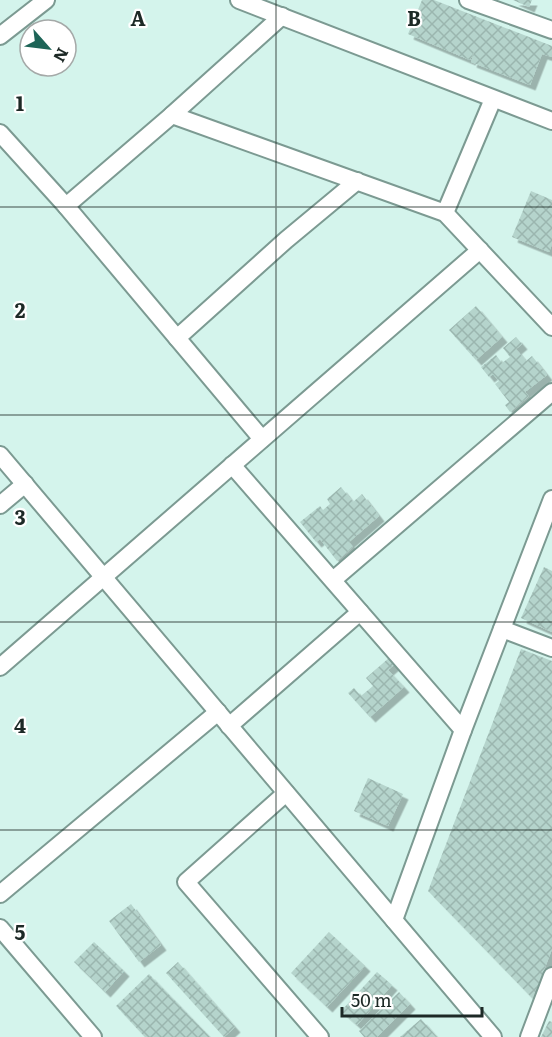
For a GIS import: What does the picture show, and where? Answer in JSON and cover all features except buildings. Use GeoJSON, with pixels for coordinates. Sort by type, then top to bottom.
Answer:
{"type":"FeatureCollection","features":[{"type":"Feature","properties":{"kind":"street"},"geometry":{"type":"LineString","coordinates":[[0,36],[46,0]]}},
{"type":"Feature","properties":{"kind":"street"},"geometry":{"type":"LineString","coordinates":[[239,0],[552,121]]}},
{"type":"Feature","properties":{"kind":"street"},"geometry":{"type":"LineString","coordinates":[[468,0],[552,30]]}},
{"type":"Feature","properties":{"kind":"street"},"geometry":{"type":"LineString","coordinates":[[66,206],[282,16]]}},
{"type":"Feature","properties":{"kind":"street"},"geometry":{"type":"LineString","coordinates":[[445,213],[493,99]]}},
{"type":"Feature","properties":{"kind":"street"},"geometry":{"type":"LineString","coordinates":[[172,115],[445,213],[552,327]]}},
{"type":"Feature","properties":{"kind":"street"},"geometry":{"type":"LineString","coordinates":[[0,133],[66,206],[262,439]]}},
{"type":"Feature","properties":{"kind":"street"},"geometry":{"type":"LineString","coordinates":[[177,338],[286,240],[357,181]]}},
{"type":"Feature","properties":{"kind":"street"},"geometry":{"type":"LineString","coordinates":[[0,667],[480,250]]}},
{"type":"Feature","properties":{"kind":"street"},"geometry":{"type":"LineString","coordinates":[[333,580],[552,392]]}},
{"type":"Feature","properties":{"kind":"street"},"geometry":{"type":"LineString","coordinates":[[0,455],[493,1037]]}},
{"type":"Feature","properties":{"kind":"street"},"geometry":{"type":"LineString","coordinates":[[232,465],[463,730]]}},
{"type":"Feature","properties":{"kind":"street"},"geometry":{"type":"LineString","coordinates":[[0,505],[25,484]]}},
{"type":"Feature","properties":{"kind":"street"},"geometry":{"type":"LineString","coordinates":[[394,920],[463,730],[552,499]]}},
{"type":"Feature","properties":{"kind":"street"},"geometry":{"type":"LineString","coordinates":[[229,726],[360,612]]}},
{"type":"Feature","properties":{"kind":"street"},"geometry":{"type":"LineString","coordinates":[[502,629],[552,648]]}},
{"type":"Feature","properties":{"kind":"street"},"geometry":{"type":"LineString","coordinates":[[0,894],[218,712]]}},
{"type":"Feature","properties":{"kind":"street"},"geometry":{"type":"LineString","coordinates":[[286,793],[186,882],[320,1037]]}},
{"type":"Feature","properties":{"kind":"street"},"geometry":{"type":"LineString","coordinates":[[0,928],[93,1037]]}},
{"type":"Feature","properties":{"kind":"street"},"geometry":{"type":"LineString","coordinates":[[529,1037],[552,976]]}}]}
